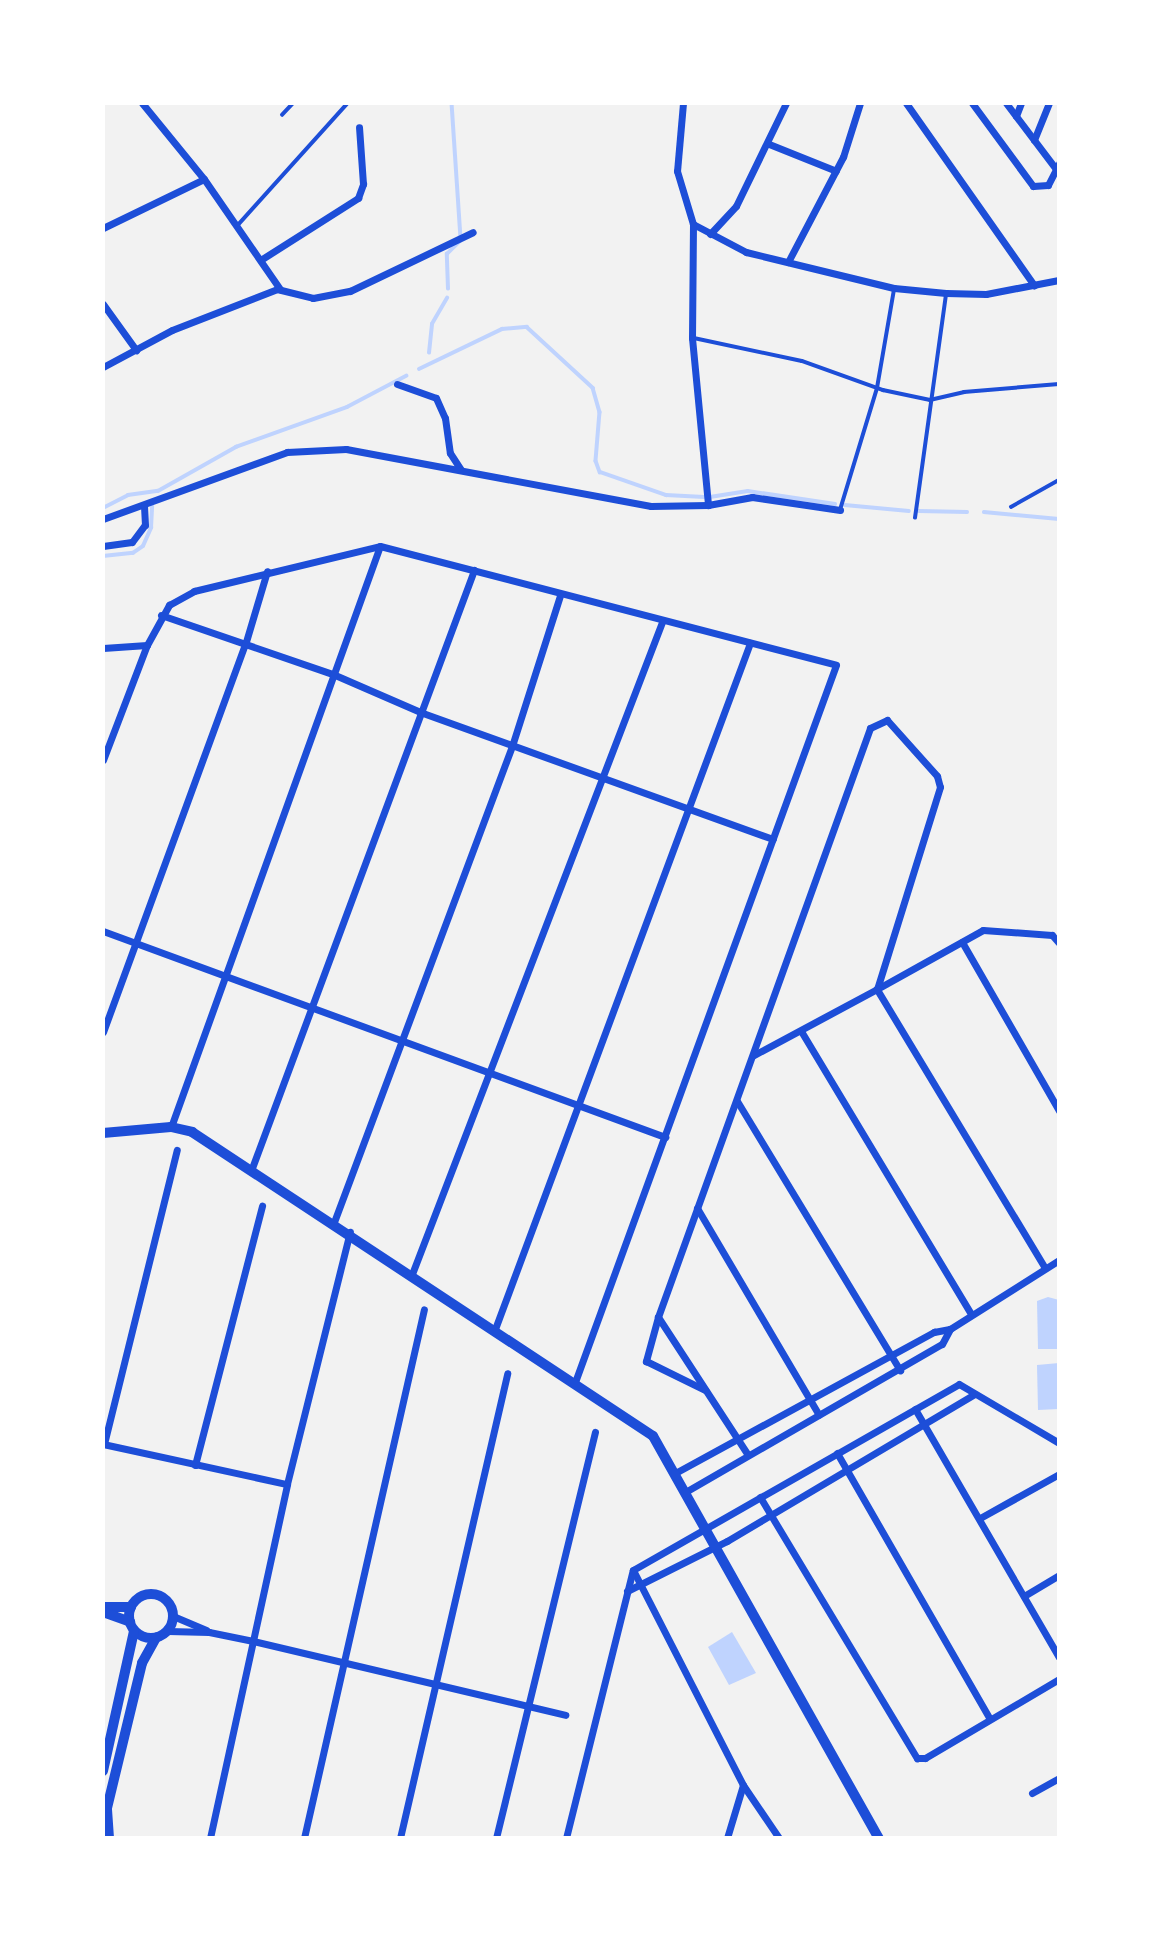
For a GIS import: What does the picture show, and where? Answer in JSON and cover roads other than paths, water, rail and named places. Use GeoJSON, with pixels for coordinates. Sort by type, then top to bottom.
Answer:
{"type":"FeatureCollection","features":[{"type":"Feature","properties":{"kind":"street"},"geometry":{"type":"LineString","coordinates":[[142,103],[238,225],[279,289],[300,298],[337,296],[473,232]]}},
{"type":"Feature","properties":{"kind":"street"},"geometry":{"type":"LineString","coordinates":[[683,103],[677,171],[693,224],[692,338],[708,505]]}},
{"type":"Feature","properties":{"kind":"street"},"geometry":{"type":"LineString","coordinates":[[710,234],[736,206],[769,144],[786,103]]}},
{"type":"Feature","properties":{"kind":"street"},"geometry":{"type":"LineString","coordinates":[[788,262],[836,171],[860,103]]}},
{"type":"Feature","properties":{"kind":"street"},"geometry":{"type":"LineString","coordinates":[[906,103],[1034,285]]}},
{"type":"Feature","properties":{"kind":"street"},"geometry":{"type":"LineString","coordinates":[[972,103],[1033,186],[1048,185],[1057,166],[1006,103]]}},
{"type":"Feature","properties":{"kind":"street"},"geometry":{"type":"LineString","coordinates":[[1016,116],[1021,103]]}},
{"type":"Feature","properties":{"kind":"street"},"geometry":{"type":"LineString","coordinates":[[1034,140],[1049,103]]}},
{"type":"Feature","properties":{"kind":"street"},"geometry":{"type":"LineString","coordinates":[[262,259],[358,198],[363,184],[359,127]]}},
{"type":"Feature","properties":{"kind":"street"},"geometry":{"type":"LineString","coordinates":[[769,144],[836,171]]}},
{"type":"Feature","properties":{"kind":"street"},"geometry":{"type":"LineString","coordinates":[[103,228],[204,179]]}},
{"type":"Feature","properties":{"kind":"street"},"geometry":{"type":"LineString","coordinates":[[693,224],[746,252],[894,288],[986,294],[1059,279]]}},
{"type":"Feature","properties":{"kind":"street"},"geometry":{"type":"LineString","coordinates":[[103,367],[172,330],[279,289]]}},
{"type":"Feature","properties":{"kind":"street"},"geometry":{"type":"LineString","coordinates":[[103,304],[136,350]]}},
{"type":"Feature","properties":{"kind":"street"},"geometry":{"type":"LineString","coordinates":[[397,384],[436,398],[445,418],[450,453],[461,470]]}},
{"type":"Feature","properties":{"kind":"street"},"geometry":{"type":"LineString","coordinates":[[103,519],[287,453],[368,451],[651,506],[708,505],[752,497],[840,510]]}},
{"type":"Feature","properties":{"kind":"street"},"geometry":{"type":"LineString","coordinates":[[103,546],[132,542],[145,525],[144,506]]}},
{"type":"Feature","properties":{"kind":"street"},"geometry":{"type":"LineString","coordinates":[[171,1127],[228,978],[380,547]]}},
{"type":"Feature","properties":{"kind":"street"},"geometry":{"type":"LineString","coordinates":[[103,760],[161,615],[180,597],[267,571],[380,547],[836,665],[575,1382]]}},
{"type":"Feature","properties":{"kind":"street"},"geometry":{"type":"LineString","coordinates":[[252,1168],[474,570]]}},
{"type":"Feature","properties":{"kind":"street"},"geometry":{"type":"LineString","coordinates":[[103,1032],[245,645],[267,571]]}},
{"type":"Feature","properties":{"kind":"street"},"geometry":{"type":"LineString","coordinates":[[334,1222],[512,746],[561,596]]}},
{"type":"Feature","properties":{"kind":"street"},"geometry":{"type":"LineString","coordinates":[[161,615],[335,675],[420,712],[773,839]]}},
{"type":"Feature","properties":{"kind":"street"},"geometry":{"type":"LineString","coordinates":[[412,1273],[662,622]]}},
{"type":"Feature","properties":{"kind":"street"},"geometry":{"type":"LineString","coordinates":[[495,1329],[750,643]]}},
{"type":"Feature","properties":{"kind":"street"},"geometry":{"type":"LineString","coordinates":[[103,648],[147,645]]}},
{"type":"Feature","properties":{"kind":"street"},"geometry":{"type":"LineString","coordinates":[[706,1390],[646,1361],[658,1317],[870,728],[882,720],[895,726],[937,776],[940,787],[877,989],[1045,1268]]}},
{"type":"Feature","properties":{"kind":"street"},"geometry":{"type":"LineString","coordinates":[[754,1055],[983,930],[1052,935],[1059,943]]}},
{"type":"Feature","properties":{"kind":"street"},"geometry":{"type":"LineString","coordinates":[[103,931],[665,1137]]}},
{"type":"Feature","properties":{"kind":"street"},"geometry":{"type":"LineString","coordinates":[[962,942],[1059,1111]]}},
{"type":"Feature","properties":{"kind":"street"},"geometry":{"type":"LineString","coordinates":[[801,1031],[971,1314]]}},
{"type":"Feature","properties":{"kind":"street"},"geometry":{"type":"LineString","coordinates":[[737,1101],[900,1370]]}},
{"type":"Feature","properties":{"kind":"street"},"geometry":{"type":"LineString","coordinates":[[103,1133],[171,1127],[192,1132],[412,1273],[653,1436],[708,1527],[879,1838]]}},
{"type":"Feature","properties":{"kind":"street"},"geometry":{"type":"LineString","coordinates":[[177,1150],[104,1444],[287,1483]]}},
{"type":"Feature","properties":{"kind":"street"},"geometry":{"type":"LineString","coordinates":[[195,1465],[262,1206]]}},
{"type":"Feature","properties":{"kind":"street"},"geometry":{"type":"LineString","coordinates":[[697,1209],[819,1415]]}},
{"type":"Feature","properties":{"kind":"street"},"geometry":{"type":"LineString","coordinates":[[210,1838],[287,1483],[349,1232]]}},
{"type":"Feature","properties":{"kind":"street"},"geometry":{"type":"LineString","coordinates":[[677,1472],[934,1332],[950,1329],[1059,1259]]}},
{"type":"Feature","properties":{"kind":"street"},"geometry":{"type":"LineString","coordinates":[[304,1838],[424,1309]]}},
{"type":"Feature","properties":{"kind":"street"},"geometry":{"type":"LineString","coordinates":[[658,1317],[748,1455]]}},
{"type":"Feature","properties":{"kind":"street"},"geometry":{"type":"LineString","coordinates":[[687,1490],[900,1370],[942,1344],[950,1329]]}},
{"type":"Feature","properties":{"kind":"street"},"geometry":{"type":"LineString","coordinates":[[400,1838],[508,1373]]}},
{"type":"Feature","properties":{"kind":"street"},"geometry":{"type":"LineString","coordinates":[[566,1838],[633,1570],[959,1384],[1059,1443]]}},
{"type":"Feature","properties":{"kind":"street"},"geometry":{"type":"LineString","coordinates":[[627,1591],[642,1586],[718,1546],[975,1394]]}},
{"type":"Feature","properties":{"kind":"street"},"geometry":{"type":"LineString","coordinates":[[915,1409],[1059,1657]]}},
{"type":"Feature","properties":{"kind":"street"},"geometry":{"type":"LineString","coordinates":[[496,1838],[526,1703],[595,1432]]}},
{"type":"Feature","properties":{"kind":"street"},"geometry":{"type":"LineString","coordinates":[[837,1453],[989,1717]]}},
{"type":"Feature","properties":{"kind":"street"},"geometry":{"type":"LineString","coordinates":[[980,1518],[1059,1474]]}},
{"type":"Feature","properties":{"kind":"street"},"geometry":{"type":"LineString","coordinates":[[760,1497],[917,1758],[925,1758],[989,1717],[1059,1679]]}},
{"type":"Feature","properties":{"kind":"street"},"geometry":{"type":"LineString","coordinates":[[633,1570],[743,1785],[779,1838]]}},
{"type":"Feature","properties":{"kind":"street"},"geometry":{"type":"LineString","coordinates":[[1024,1596],[1059,1575]]}},
{"type":"Feature","properties":{"kind":"street"},"geometry":{"type":"LineString","coordinates":[[103,1771],[132,1626],[131,1607],[138,1597],[154,1594],[167,1601],[173,1616],[168,1630]]}},
{"type":"Feature","properties":{"kind":"street"},"geometry":{"type":"LineString","coordinates":[[103,1606],[131,1607]]}},
{"type":"Feature","properties":{"kind":"street"},"geometry":{"type":"LineString","coordinates":[[103,1612],[156,1638]]}},
{"type":"Feature","properties":{"kind":"street"},"geometry":{"type":"LineString","coordinates":[[173,1616],[209,1632]]}},
{"type":"Feature","properties":{"kind":"street"},"geometry":{"type":"LineString","coordinates":[[109,1838],[107,1808],[142,1663],[156,1638],[168,1630],[209,1632],[253,1641],[437,1681],[565,1715]]}},
{"type":"Feature","properties":{"kind":"street"},"geometry":{"type":"LineString","coordinates":[[1032,1793],[1059,1778]]}},
{"type":"Feature","properties":{"kind":"street"},"geometry":{"type":"LineString","coordinates":[[727,1838],[743,1785]]}},
{"type":"Feature","properties":{"kind":"lane"},"geometry":{"type":"LineString","coordinates":[[282,115],[293,103]]}},
{"type":"Feature","properties":{"kind":"lane"},"geometry":{"type":"LineString","coordinates":[[238,225],[348,103]]}},
{"type":"Feature","properties":{"kind":"lane"},"geometry":{"type":"LineString","coordinates":[[840,510],[877,388],[894,288]]}},
{"type":"Feature","properties":{"kind":"lane"},"geometry":{"type":"LineString","coordinates":[[915,518],[946,293]]}},
{"type":"Feature","properties":{"kind":"lane"},"geometry":{"type":"LineString","coordinates":[[692,338],[802,361],[877,388],[930,400],[964,393],[1059,384]]}},
{"type":"Feature","properties":{"kind":"lane"},"geometry":{"type":"LineString","coordinates":[[1011,507],[1059,480]]}},
{"type":"Feature","properties":{"kind":"water"},"geometry":{"type":"Polygon","coordinates":[[[1048,1297],[1059,1300],[1059,1349],[1038,1349],[1037,1301],[1048,1297]]]}},
{"type":"Feature","properties":{"kind":"water"},"geometry":{"type":"Polygon","coordinates":[[[1059,1363],[1059,1409],[1038,1410],[1037,1365],[1059,1363]]]}},
{"type":"Feature","properties":{"kind":"water"},"geometry":{"type":"Polygon","coordinates":[[[732,1632],[756,1673],[729,1685],[708,1647],[732,1632]]]}},
{"type":"Feature","properties":{"kind":"waterway"},"geometry":{"type":"LineString","coordinates":[[452,103],[461,237]]}},
{"type":"Feature","properties":{"kind":"waterway"},"geometry":{"type":"LineString","coordinates":[[448,289],[447,254],[460,241]]}},
{"type":"Feature","properties":{"kind":"waterway"},"geometry":{"type":"LineString","coordinates":[[429,353],[432,324],[447,298]]}},
{"type":"Feature","properties":{"kind":"waterway"},"geometry":{"type":"LineString","coordinates":[[419,369],[502,329],[527,327],[593,388],[600,412],[596,461],[600,472],[666,495],[704,497]]}},
{"type":"Feature","properties":{"kind":"waterway"},"geometry":{"type":"LineString","coordinates":[[103,508],[128,495],[158,491],[236,447],[347,407],[406,376]]}},
{"type":"Feature","properties":{"kind":"waterway"},"geometry":{"type":"LineString","coordinates":[[710,497],[748,491],[835,504]]}},
{"type":"Feature","properties":{"kind":"waterway"},"geometry":{"type":"LineString","coordinates":[[845,505],[909,511]]}},
{"type":"Feature","properties":{"kind":"waterway"},"geometry":{"type":"LineString","coordinates":[[103,556],[133,553],[143,546],[151,528],[152,507]]}},
{"type":"Feature","properties":{"kind":"waterway"},"geometry":{"type":"LineString","coordinates":[[919,511],[967,512]]}},
{"type":"Feature","properties":{"kind":"waterway"},"geometry":{"type":"LineString","coordinates":[[984,512],[1059,519]]}}]}
